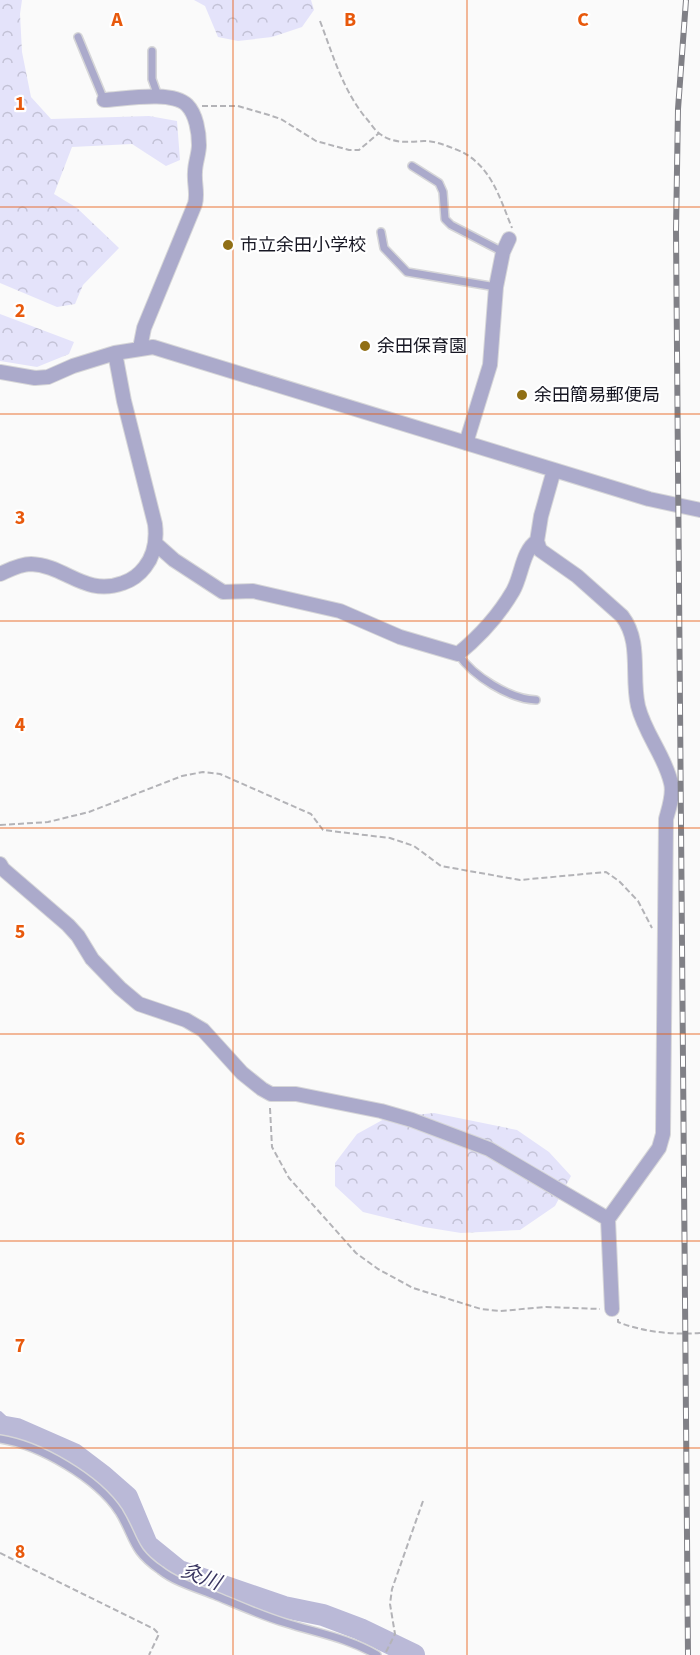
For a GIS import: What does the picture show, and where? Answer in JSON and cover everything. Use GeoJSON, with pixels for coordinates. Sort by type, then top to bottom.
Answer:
{"type":"FeatureCollection","features":[{"type":"Feature","properties":{"kind":"street"},"geometry":{"type":"LineString","coordinates":[[104,100],[158,96],[181,101],[188,106],[196,124],[199,146],[195,170],[198,194],[144,328],[140,348]]}},
{"type":"Feature","properties":{"kind":"street"},"geometry":{"type":"LineString","coordinates":[[466,444],[490,366],[496,287],[503,252],[509,239]]}},
{"type":"Feature","properties":{"kind":"street"},"geometry":{"type":"LineString","coordinates":[[0,372],[35,378],[48,377],[73,366],[115,353],[153,347],[648,499],[700,510]]}},
{"type":"Feature","properties":{"kind":"street"},"geometry":{"type":"LineString","coordinates":[[0,574],[29,564],[44,566],[97,587],[115,586],[131,580],[149,561],[156,544],[155,524],[124,401],[115,353]]}},
{"type":"Feature","properties":{"kind":"street"},"geometry":{"type":"LineString","coordinates":[[156,544],[174,560],[223,592],[253,591],[340,611],[400,636],[459,654],[487,628],[515,587],[528,552],[537,541],[554,470]]}},
{"type":"Feature","properties":{"kind":"street"},"geometry":{"type":"LineString","coordinates":[[537,541],[540,550],[577,576],[628,624],[635,649],[638,704],[646,729],[672,784],[666,819],[663,1134],[659,1148],[608,1219],[612,1309]]}},
{"type":"Feature","properties":{"kind":"street"},"geometry":{"type":"LineString","coordinates":[[0,864],[68,925],[78,936],[92,959],[120,988],[139,1004],[186,1020],[203,1030],[242,1073],[262,1089],[272,1094],[296,1094],[381,1111],[469,1140],[489,1149],[608,1219]]}},
{"type":"Feature","properties":{"kind":"lane"},"geometry":{"type":"LineString","coordinates":[[78,37],[104,100]]}},
{"type":"Feature","properties":{"kind":"lane"},"geometry":{"type":"LineString","coordinates":[[152,51],[152,79],[158,96]]}},
{"type":"Feature","properties":{"kind":"lane"},"geometry":{"type":"LineString","coordinates":[[412,166],[439,183],[443,192],[445,219],[503,252]]}},
{"type":"Feature","properties":{"kind":"lane"},"geometry":{"type":"LineString","coordinates":[[381,232],[384,248],[407,272],[496,287]]}},
{"type":"Feature","properties":{"kind":"lane"},"geometry":{"type":"LineString","coordinates":[[459,654],[462,660],[506,693],[522,699],[536,700]]}},
{"type":"Feature","properties":{"kind":"lane"},"geometry":{"type":"LineString","coordinates":[[0,1439],[31,1449],[61,1463],[96,1485],[120,1513],[140,1554],[161,1571],[240,1606],[286,1623],[333,1635],[377,1655]]}},
{"type":"Feature","properties":{"kind":"path"},"geometry":{"type":"LineString","coordinates":[[320,21],[337,71],[346,89],[378,133],[394,141],[431,141],[443,144],[478,161],[498,192],[512,230],[509,239]]}},
{"type":"Feature","properties":{"kind":"path"},"geometry":{"type":"LineString","coordinates":[[188,106],[238,106],[281,119],[316,141],[349,150],[359,150],[378,133]]}},
{"type":"Feature","properties":{"kind":"path"},"geometry":{"type":"LineString","coordinates":[[0,825],[48,822],[89,812],[182,776],[203,772],[220,774],[311,814],[324,830],[390,838],[414,846],[441,866],[520,880],[606,872],[619,881],[638,901],[655,935]]}},
{"type":"Feature","properties":{"kind":"path"},"geometry":{"type":"LineString","coordinates":[[272,1094],[270,1115],[272,1147],[289,1178],[356,1253],[378,1269],[413,1288],[481,1309],[500,1311],[546,1307],[612,1309],[618,1322],[638,1330],[678,1334],[700,1333]]}},
{"type":"Feature","properties":{"kind":"path"},"geometry":{"type":"LineString","coordinates":[[386,1653],[395,1634],[390,1604],[392,1589],[423,1501]]}},
{"type":"Feature","properties":{"kind":"path"},"geometry":{"type":"LineString","coordinates":[[0,1553],[154,1629],[159,1634],[149,1655]]}},
{"type":"Feature","properties":{"kind":"green space"},"geometry":{"type":"Polygon","coordinates":[[[0,0],[22,0],[20,14],[22,52],[31,97],[51,119],[149,116],[177,121],[180,160],[166,166],[132,144],[72,147],[54,194],[77,208],[119,248],[83,285],[75,304],[57,307],[0,283],[0,0]]]}},
{"type":"Feature","properties":{"kind":"green space"},"geometry":{"type":"Polygon","coordinates":[[[194,0],[311,0],[314,10],[302,27],[272,37],[238,41],[218,37],[205,6],[194,0]]]}},
{"type":"Feature","properties":{"kind":"green space"},"geometry":{"type":"Polygon","coordinates":[[[0,314],[74,342],[69,354],[37,367],[0,361],[0,314]]]}},
{"type":"Feature","properties":{"kind":"green space"},"geometry":{"type":"Polygon","coordinates":[[[434,1113],[517,1130],[549,1152],[571,1176],[555,1206],[520,1230],[461,1233],[424,1227],[363,1212],[335,1186],[335,1163],[357,1134],[386,1118],[434,1113]]]}},
{"type":"Feature","properties":{"kind":"waterway"},"geometry":{"type":"LineString","coordinates":[[0,1413],[17,1429]]}},
{"type":"Feature","properties":{"kind":"waterway","name":"灸川"},"geometry":{"type":"LineString","coordinates":[[0,1426],[17,1429],[74,1454],[103,1476],[127,1497],[147,1545],[179,1571],[284,1607],[323,1615],[360,1629],[414,1655]]}},
{"type":"Feature","properties":{"kind":"railway"},"geometry":{"type":"LineString","coordinates":[[686,0],[678,109],[676,231],[688,1655]]}},
{"type":"Feature","properties":{"kind":"place","name":"市立余田小学校"},"geometry":{"type":"Point","coordinates":[228,245]}},
{"type":"Feature","properties":{"kind":"place","name":"余田保育園"},"geometry":{"type":"Point","coordinates":[365,346]}},
{"type":"Feature","properties":{"kind":"place","name":"余田簡易郵便局"},"geometry":{"type":"Point","coordinates":[522,395]}}]}
